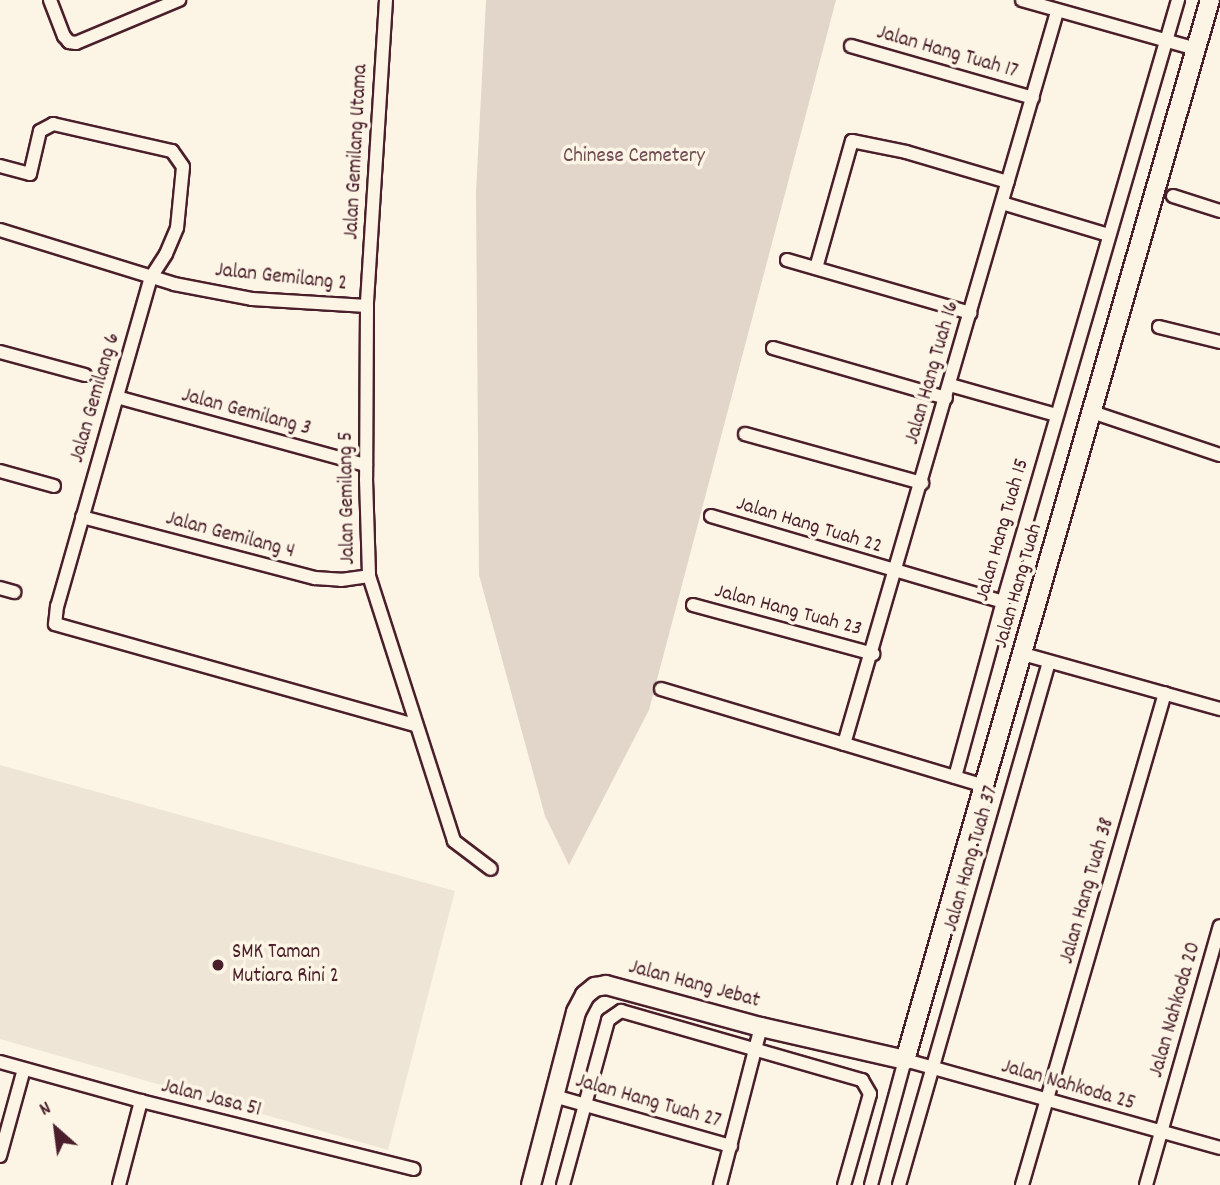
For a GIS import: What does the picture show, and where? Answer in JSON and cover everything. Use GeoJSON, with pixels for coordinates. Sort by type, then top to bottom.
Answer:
{"type":"FeatureCollection","features":[{"type":"Feature","properties":{"kind":"street"},"geometry":{"type":"LineString","coordinates":[[50,0],[64,37],[69,42],[76,43],[179,0]]}},
{"type":"Feature","properties":{"kind":"street","name":"Jalan Gemilang Utama"},"geometry":{"type":"LineString","coordinates":[[368,306],[386,0]]}},
{"type":"Feature","properties":{"kind":"street"},"geometry":{"type":"LineString","coordinates":[[1022,0],[1196,49]]}},
{"type":"Feature","properties":{"kind":"street","name":"Jalan Hang Tuah 15"},"geometry":{"type":"LineString","coordinates":[[955,777],[1056,415],[1178,0]]}},
{"type":"Feature","properties":{"kind":"street","name":"Jalan Hang Tuah"},"geometry":{"type":"LineString","coordinates":[[871,1185],[1210,0]]}},
{"type":"Feature","properties":{"kind":"street","name":"Jalan Hang Tuah 16"},"geometry":{"type":"LineString","coordinates":[[844,744],[873,654],[1057,12]]}},
{"type":"Feature","properties":{"kind":"street","name":"Jalan Hang Tuah 17"},"geometry":{"type":"LineString","coordinates":[[851,46],[1033,98]]}},
{"type":"Feature","properties":{"kind":"street","name":"Jalan Gemilang 6"},"geometry":{"type":"LineString","coordinates":[[0,166],[30,174],[40,131],[52,124],[172,152],[183,167],[173,241],[151,277],[57,607],[55,624],[415,725]]}},
{"type":"Feature","properties":{"kind":"street"},"geometry":{"type":"LineString","coordinates":[[816,268],[852,141],[906,152],[1008,183]]}},
{"type":"Feature","properties":{"kind":"street"},"geometry":{"type":"LineString","coordinates":[[1173,196],[1220,211]]}},
{"type":"Feature","properties":{"kind":"street"},"geometry":{"type":"LineString","coordinates":[[1002,203],[1109,235]]}},
{"type":"Feature","properties":{"kind":"street","name":"Jalan Gemilang 2"},"geometry":{"type":"LineString","coordinates":[[0,230],[174,284],[252,299],[368,306]]}},
{"type":"Feature","properties":{"kind":"street"},"geometry":{"type":"LineString","coordinates":[[787,260],[971,313]]}},
{"type":"Feature","properties":{"kind":"street","name":"Jalan Gemilang 5"},"geometry":{"type":"LineString","coordinates":[[368,306],[366,465],[369,576],[454,841],[491,869]]}},
{"type":"Feature","properties":{"kind":"street"},"geometry":{"type":"LineString","coordinates":[[1159,327],[1220,342]]}},
{"type":"Feature","properties":{"kind":"street"},"geometry":{"type":"LineString","coordinates":[[774,348],[948,392],[1056,415]]}},
{"type":"Feature","properties":{"kind":"street"},"geometry":{"type":"LineString","coordinates":[[0,352],[85,375]]}},
{"type":"Feature","properties":{"kind":"street","name":"Jalan Gemilang 3"},"geometry":{"type":"LineString","coordinates":[[117,397],[366,465]]}},
{"type":"Feature","properties":{"kind":"street"},"geometry":{"type":"LineString","coordinates":[[1092,412],[1220,454]]}},
{"type":"Feature","properties":{"kind":"street"},"geometry":{"type":"LineString","coordinates":[[745,434],[922,483]]}},
{"type":"Feature","properties":{"kind":"street"},"geometry":{"type":"LineString","coordinates":[[0,471],[54,486]]}},
{"type":"Feature","properties":{"kind":"street","name":"Jalan Hang Tuah 22"},"geometry":{"type":"LineString","coordinates":[[711,516],[1003,602]]}},
{"type":"Feature","properties":{"kind":"street","name":"Jalan Gemilang 4"},"geometry":{"type":"LineString","coordinates":[[82,517],[315,578],[341,580],[369,576]]}},
{"type":"Feature","properties":{"kind":"street"},"geometry":{"type":"LineString","coordinates":[[0,588],[14,592]]}},
{"type":"Feature","properties":{"kind":"street","name":"Jalan Hang Tuah 23"},"geometry":{"type":"LineString","coordinates":[[692,606],[873,654]]}},
{"type":"Feature","properties":{"kind":"street"},"geometry":{"type":"LineString","coordinates":[[1023,654],[1220,709]]}},
{"type":"Feature","properties":{"kind":"street","name":"Jalan Hang Tuah 37"},"geometry":{"type":"LineString","coordinates":[[899,1185],[1049,662]]}},
{"type":"Feature","properties":{"kind":"street"},"geometry":{"type":"LineString","coordinates":[[661,689],[985,786]]}},
{"type":"Feature","properties":{"kind":"street","name":"Jalan Hang Tuah 38"},"geometry":{"type":"LineString","coordinates":[[1022,1185],[1165,693]]}},
{"type":"Feature","properties":{"kind":"street","name":"Jalan Nahkoda 20"},"geometry":{"type":"LineString","coordinates":[[1146,1185],[1220,926]]}},
{"type":"Feature","properties":{"kind":"street","name":"Jalan Hang Jebat"},"geometry":{"type":"LineString","coordinates":[[531,1185],[576,1012],[585,995],[595,986],[606,985],[761,1027],[905,1060]]}},
{"type":"Feature","properties":{"kind":"street"},"geometry":{"type":"LineString","coordinates":[[563,1185],[607,1020],[621,1011],[757,1049],[867,1084],[870,1094],[844,1185]]}},
{"type":"Feature","properties":{"kind":"street"},"geometry":{"type":"LineString","coordinates":[[720,1185],[761,1027]]}},
{"type":"Feature","properties":{"kind":"street","name":"Jalan Nahkoda 25"},"geometry":{"type":"LineString","coordinates":[[905,1060],[1220,1148]]}},
{"type":"Feature","properties":{"kind":"street","name":"Jalan Jasa 51"},"geometry":{"type":"LineString","coordinates":[[0,1062],[141,1101],[414,1169]]}},
{"type":"Feature","properties":{"kind":"street"},"geometry":{"type":"LineString","coordinates":[[0,1156],[24,1069]]}},
{"type":"Feature","properties":{"kind":"street","name":"Jalan Hang Tuah 27"},"geometry":{"type":"LineString","coordinates":[[554,1096],[731,1146]]}},
{"type":"Feature","properties":{"kind":"street"},"geometry":{"type":"LineString","coordinates":[[119,1185],[141,1101]]}},
{"type":"Feature","properties":{"kind":"shaded area","name":"SMK Taman Mutiara Rini 2"},"geometry":{"type":"Polygon","coordinates":[[[0,765],[455,891],[388,1150],[0,1039],[0,765]]]}},
{"type":"Feature","properties":{"kind":"green space","name":"Chinese Cemetery"},"geometry":{"type":"Polygon","coordinates":[[[486,0],[836,0],[649,710],[569,865],[545,816],[479,575],[476,192],[486,0]]]}},
{"type":"Feature","properties":{"kind":"place","name":"SMK Taman Mutiara Rini 2"},"geometry":{"type":"Point","coordinates":[218,965]}}]}
